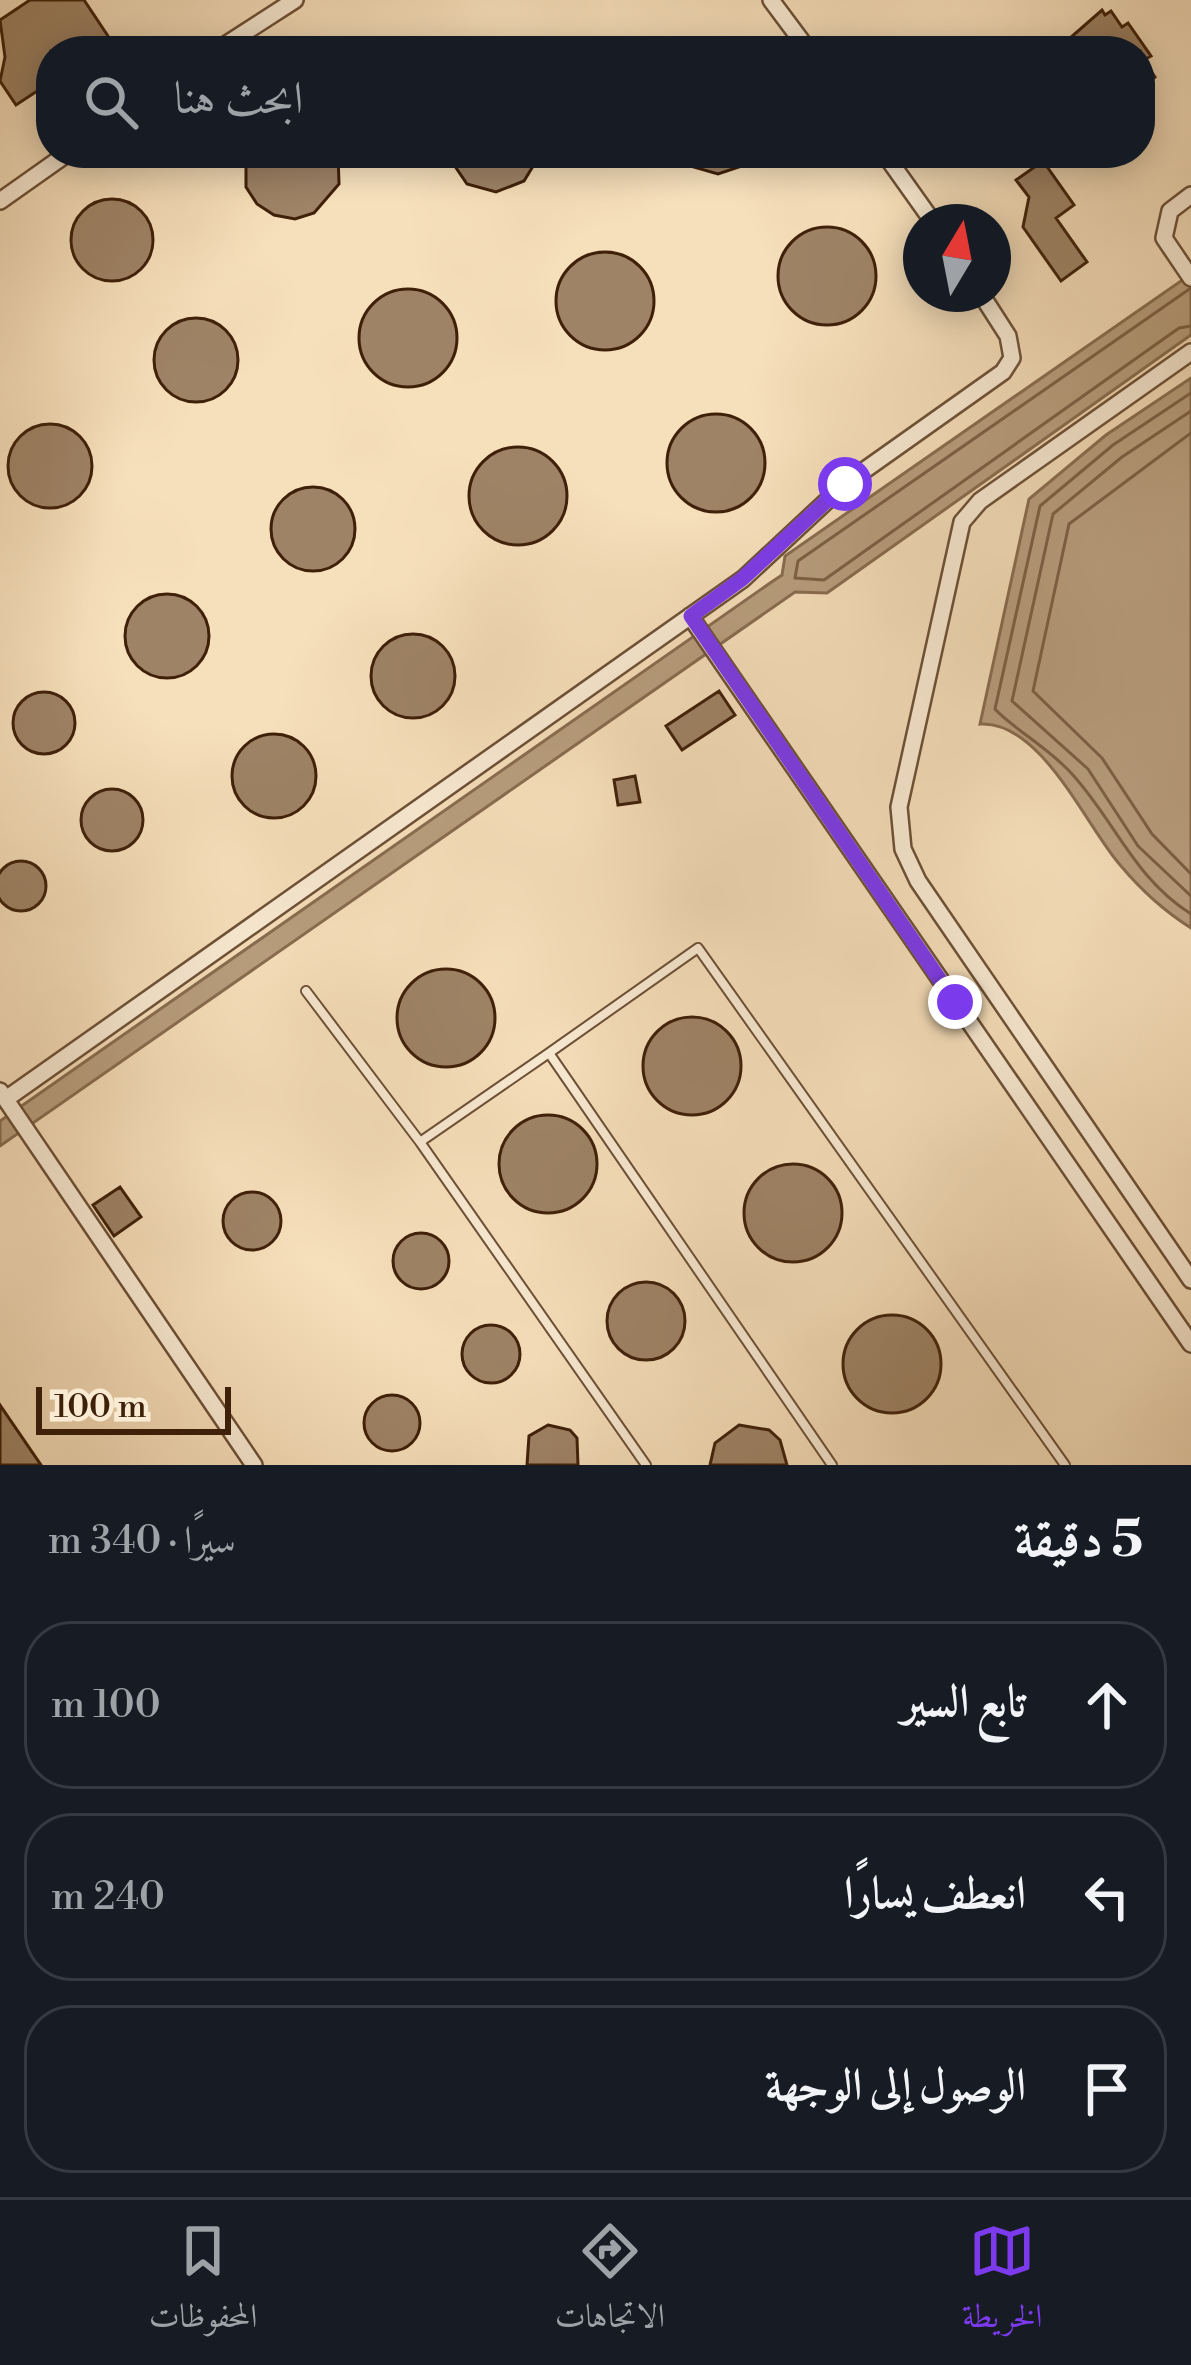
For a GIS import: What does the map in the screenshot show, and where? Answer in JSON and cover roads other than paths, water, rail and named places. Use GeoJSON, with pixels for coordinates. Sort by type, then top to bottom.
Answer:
{"type":"FeatureCollection","features":[{"type":"Feature","properties":{"kind":"street"},"geometry":{"type":"LineString","coordinates":[[239,36],[295,0]]}},
{"type":"Feature","properties":{"kind":"street"},"geometry":{"type":"LineString","coordinates":[[771,0],[798,36]]}},
{"type":"Feature","properties":{"kind":"street"},"geometry":{"type":"LineString","coordinates":[[0,201],[47,168]]}},
{"type":"Feature","properties":{"kind":"street"},"geometry":{"type":"LineString","coordinates":[[894,168],[919,204]]}},
{"type":"Feature","properties":{"kind":"street"},"geometry":{"type":"LineString","coordinates":[[1187,272],[1164,238],[1164,221],[1191,195]]}},
{"type":"Feature","properties":{"kind":"street"},"geometry":{"type":"LineString","coordinates":[[252,1461],[6,1099],[694,622],[845,484],[1003,372],[1012,358],[1008,336],[993,312]]}},
{"type":"Feature","properties":{"kind":"street"},"geometry":{"type":"LineString","coordinates":[[1191,352],[980,501],[962,522],[899,807],[903,849],[918,881],[1191,1280]]}},
{"type":"Feature","properties":{"kind":"street"},"geometry":{"type":"LineString","coordinates":[[694,622],[1191,1344]]}},
{"type":"Feature","properties":{"kind":"lane"},"geometry":{"type":"LineString","coordinates":[[420,1142],[698,948],[1065,1465]]}},
{"type":"Feature","properties":{"kind":"lane"},"geometry":{"type":"LineString","coordinates":[[306,991],[420,1142],[646,1465]]}},
{"type":"Feature","properties":{"kind":"lane"},"geometry":{"type":"LineString","coordinates":[[548,1053],[832,1465]]}},
{"type":"Feature","properties":{"kind":"water"},"geometry":{"type":"Polygon","coordinates":[[[1191,274],[1191,335],[827,593],[795,592],[0,1146],[0,1121],[782,575],[785,556],[1191,274]]]}},
{"type":"Feature","properties":{"kind":"water"},"geometry":{"type":"Polygon","coordinates":[[[1191,378],[1191,928],[1129,875],[1042,757],[1002,727],[980,724],[1029,499],[1106,435],[1191,378]]]}}]}
